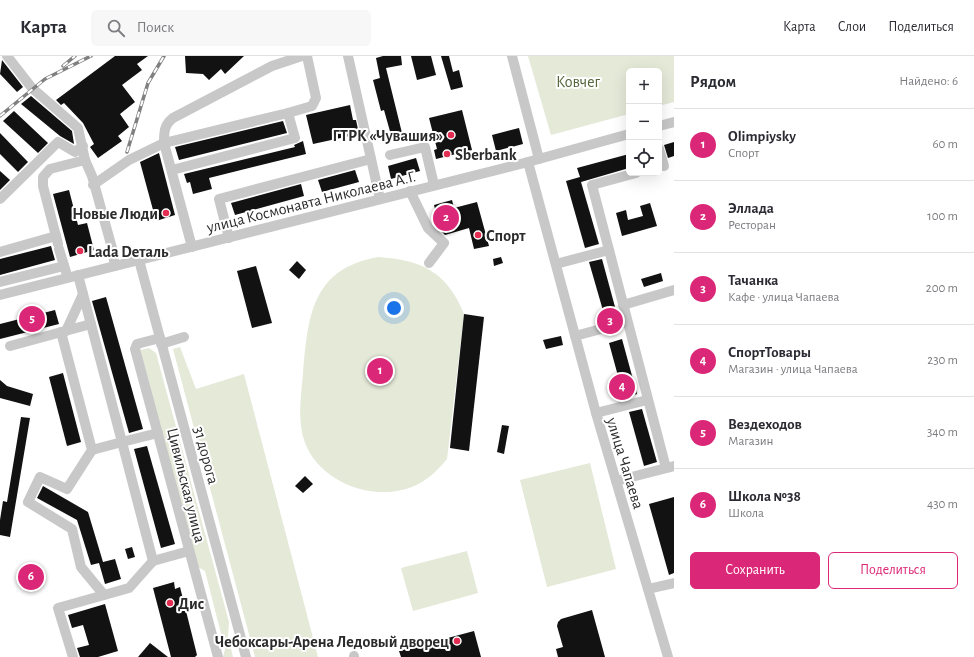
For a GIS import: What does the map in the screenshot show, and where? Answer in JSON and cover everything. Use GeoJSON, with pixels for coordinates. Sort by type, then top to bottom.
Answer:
{"type":"FeatureCollection","features":[{"type":"Feature","properties":{"kind":"street"},"geometry":{"type":"LineString","coordinates":[[7,56],[32,88],[78,128],[85,160],[94,185],[112,248],[115,266]]}},
{"type":"Feature","properties":{"kind":"street"},"geometry":{"type":"LineString","coordinates":[[192,247],[164,143],[164,131],[167,123],[173,118],[272,66],[302,56]]}},
{"type":"Feature","properties":{"kind":"street"},"geometry":{"type":"LineString","coordinates":[[94,185],[129,160],[164,143],[312,106],[316,98],[307,56]]}},
{"type":"Feature","properties":{"kind":"street"},"geometry":{"type":"LineString","coordinates":[[348,56],[380,199]]}},
{"type":"Feature","properties":{"kind":"street"},"geometry":{"type":"LineString","coordinates":[[512,56],[539,159]]}},
{"type":"Feature","properties":{"kind":"street"},"geometry":{"type":"LineString","coordinates":[[172,170],[296,138],[288,113]]}},
{"type":"Feature","properties":{"kind":"street"},"geometry":{"type":"LineString","coordinates":[[662,125],[674,122]]}},
{"type":"Feature","properties":{"kind":"street","name":"улица Космонавта Николаева А.Г."},"geometry":{"type":"LineString","coordinates":[[0,295],[528,162],[626,135]]}},
{"type":"Feature","properties":{"kind":"street"},"geometry":{"type":"LineString","coordinates":[[0,198],[58,142],[75,152],[83,146]]}},
{"type":"Feature","properties":{"kind":"street"},"geometry":{"type":"LineString","coordinates":[[390,155],[425,147],[434,185]]}},
{"type":"Feature","properties":{"kind":"street"},"geometry":{"type":"LineString","coordinates":[[229,238],[219,199],[371,158]]}},
{"type":"Feature","properties":{"kind":"street"},"geometry":{"type":"LineString","coordinates":[[68,278],[43,186],[43,177],[50,170],[85,160]]}},
{"type":"Feature","properties":{"kind":"street","name":"улица Чапаева"},"geometry":{"type":"LineString","coordinates":[[528,162],[596,413],[668,657]]}},
{"type":"Feature","properties":{"kind":"street"},"geometry":{"type":"LineString","coordinates":[[662,166],[674,163]]}},
{"type":"Feature","properties":{"kind":"street"},"geometry":{"type":"LineString","coordinates":[[616,481],[670,467],[647,400],[592,184],[626,176]]}},
{"type":"Feature","properties":{"kind":"street"},"geometry":{"type":"LineString","coordinates":[[410,191],[428,228],[444,243],[429,263]]}},
{"type":"Feature","properties":{"kind":"street"},"geometry":{"type":"LineString","coordinates":[[0,252],[58,243]]}},
{"type":"Feature","properties":{"kind":"street"},"geometry":{"type":"LineString","coordinates":[[556,264],[608,250]]}},
{"type":"Feature","properties":{"kind":"street","name":"31 дорога"},"geometry":{"type":"LineString","coordinates":[[139,260],[246,657]]}},
{"type":"Feature","properties":{"kind":"street"},"geometry":{"type":"LineString","coordinates":[[0,282],[64,266]]}},
{"type":"Feature","properties":{"kind":"street"},"geometry":{"type":"LineString","coordinates":[[78,275],[153,561]]}},
{"type":"Feature","properties":{"kind":"street"},"geometry":{"type":"LineString","coordinates":[[623,305],[674,290]]}},
{"type":"Feature","properties":{"kind":"street"},"geometry":{"type":"LineString","coordinates":[[83,294],[64,332],[92,450]]}},
{"type":"Feature","properties":{"kind":"street"},"geometry":{"type":"LineString","coordinates":[[575,336],[627,322]]}},
{"type":"Feature","properties":{"kind":"street"},"geometry":{"type":"LineString","coordinates":[[10,346],[91,324]]}},
{"type":"Feature","properties":{"kind":"street"},"geometry":{"type":"LineString","coordinates":[[161,341],[184,337]]}},
{"type":"Feature","properties":{"kind":"street","name":"Цивильская улица"},"geometry":{"type":"LineString","coordinates":[[161,341],[137,344],[135,349],[218,657]]}},
{"type":"Feature","properties":{"kind":"street"},"geometry":{"type":"LineString","coordinates":[[596,413],[647,400]]}},
{"type":"Feature","properties":{"kind":"street"},"geometry":{"type":"LineString","coordinates":[[104,595],[82,567],[72,529],[28,502],[40,477],[67,489],[92,450],[158,433]]}},
{"type":"Feature","properties":{"kind":"street"},"geometry":{"type":"LineString","coordinates":[[73,657],[58,608],[129,588],[153,561],[189,551]]}},
{"type":"Feature","properties":{"kind":"street"},"geometry":{"type":"LineString","coordinates":[[648,589],[674,583]]}},
{"type":"Feature","properties":{"kind":"green space","name":"Ковчег"},"geometry":{"type":"Polygon","coordinates":[[[528,56],[674,56],[674,102],[662,105],[662,68],[626,68],[626,115],[551,135],[528,56]]]}},
{"type":"Feature","properties":{"kind":"green space"},"geometry":{"type":"Polygon","coordinates":[[[378,257],[408,261],[431,271],[441,278],[450,288],[464,314],[447,459],[424,481],[406,489],[391,492],[376,492],[361,489],[334,477],[322,468],[312,456],[305,443],[300,418],[301,391],[307,333],[311,315],[317,299],[326,284],[339,272],[356,263],[378,257]]]}},
{"type":"Feature","properties":{"kind":"green space"},"geometry":{"type":"Polygon","coordinates":[[[180,347],[196,389],[244,374],[318,657],[255,657],[173,349],[180,347]]]}},
{"type":"Feature","properties":{"kind":"green space"},"geometry":{"type":"Polygon","coordinates":[[[149,348],[156,353],[229,622],[228,636],[233,657],[223,657],[225,649],[205,571],[198,567],[140,350],[149,348]]]}},
{"type":"Feature","properties":{"kind":"green space"},"geometry":{"type":"Polygon","coordinates":[[[590,463],[616,569],[547,587],[520,480],[590,463]]]}},
{"type":"Feature","properties":{"kind":"green space"},"geometry":{"type":"Polygon","coordinates":[[[467,551],[478,593],[413,611],[401,568],[467,551]]]}},
{"type":"Feature","properties":{"kind":"building"},"geometry":{"type":"Polygon","coordinates":[[[115,56],[148,56],[137,64],[142,70],[122,85],[135,102],[120,114],[129,127],[118,136],[122,141],[98,158],[90,147],[94,144],[83,123],[64,103],[61,105],[56,100],[115,56]]]}},
{"type":"Feature","properties":{"kind":"building"},"geometry":{"type":"Polygon","coordinates":[[[185,56],[244,56],[225,74],[221,69],[209,80],[203,74],[186,73],[185,56]]]}},
{"type":"Feature","properties":{"kind":"building"},"geometry":{"type":"Polygon","coordinates":[[[383,56],[401,56],[402,65],[386,68],[402,133],[391,135],[384,110],[381,111],[373,80],[380,78],[376,58],[383,56]]]}},
{"type":"Feature","properties":{"kind":"building"},"geometry":{"type":"Polygon","coordinates":[[[411,56],[431,56],[436,75],[417,80],[411,56]]]}},
{"type":"Feature","properties":{"kind":"building"},"geometry":{"type":"Polygon","coordinates":[[[441,56],[449,56],[453,72],[459,70],[463,87],[451,90],[441,56]]]}},
{"type":"Feature","properties":{"kind":"building"},"geometry":{"type":"Polygon","coordinates":[[[2,60],[23,87],[17,92],[0,74],[2,60]]]}},
{"type":"Feature","properties":{"kind":"building"},"geometry":{"type":"Polygon","coordinates":[[[31,96],[72,131],[74,144],[60,136],[21,104],[31,96]]]}},
{"type":"Feature","properties":{"kind":"building"},"geometry":{"type":"Polygon","coordinates":[[[350,105],[353,120],[356,120],[359,134],[313,144],[306,115],[350,105]]]}},
{"type":"Feature","properties":{"kind":"building"},"geometry":{"type":"Polygon","coordinates":[[[462,110],[472,150],[436,159],[434,150],[437,149],[429,118],[462,110]]]}},
{"type":"Feature","properties":{"kind":"building"},"geometry":{"type":"Polygon","coordinates":[[[14,111],[48,143],[38,153],[3,121],[14,111]]]}},
{"type":"Feature","properties":{"kind":"building"},"geometry":{"type":"Polygon","coordinates":[[[283,121],[287,133],[179,160],[175,147],[283,121]]]}},
{"type":"Feature","properties":{"kind":"building"},"geometry":{"type":"Polygon","coordinates":[[[519,128],[523,144],[496,151],[492,135],[519,128]]]}},
{"type":"Feature","properties":{"kind":"building"},"geometry":{"type":"Polygon","coordinates":[[[0,133],[28,162],[18,172],[0,154],[0,133]]]}},
{"type":"Feature","properties":{"kind":"building"},"geometry":{"type":"Polygon","coordinates":[[[303,141],[306,154],[209,178],[212,189],[193,194],[190,182],[187,183],[184,174],[295,147],[294,145],[303,141]]]}},
{"type":"Feature","properties":{"kind":"building"},"geometry":{"type":"Polygon","coordinates":[[[674,142],[674,156],[668,158],[664,145],[674,142]]]}},
{"type":"Feature","properties":{"kind":"building"},"geometry":{"type":"Polygon","coordinates":[[[159,153],[175,215],[156,221],[140,162],[159,153]]]}},
{"type":"Feature","properties":{"kind":"building"},"geometry":{"type":"Polygon","coordinates":[[[626,155],[626,169],[581,182],[599,244],[585,248],[566,181],[580,177],[577,168],[626,155]]]}},
{"type":"Feature","properties":{"kind":"building"},"geometry":{"type":"Polygon","coordinates":[[[416,158],[420,171],[391,179],[388,166],[416,158]]]}},
{"type":"Feature","properties":{"kind":"building"},"geometry":{"type":"Polygon","coordinates":[[[355,170],[359,182],[322,192],[318,180],[355,170]]]}},
{"type":"Feature","properties":{"kind":"building"},"geometry":{"type":"Polygon","coordinates":[[[0,171],[10,180],[0,190],[0,171]]]}},
{"type":"Feature","properties":{"kind":"building"},"geometry":{"type":"Polygon","coordinates":[[[301,184],[304,196],[235,215],[231,203],[301,184]]]}},
{"type":"Feature","properties":{"kind":"building"},"geometry":{"type":"Polygon","coordinates":[[[69,190],[78,225],[87,223],[94,250],[70,257],[53,194],[69,190]]]}},
{"type":"Feature","properties":{"kind":"building"},"geometry":{"type":"Polygon","coordinates":[[[452,200],[454,208],[477,202],[489,246],[474,249],[469,228],[445,235],[441,231],[439,224],[434,224],[432,218],[437,217],[434,205],[452,200]]]}},
{"type":"Feature","properties":{"kind":"building"},"geometry":{"type":"Polygon","coordinates":[[[650,203],[657,226],[622,236],[616,213],[626,210],[628,220],[643,216],[640,206],[650,203]]]}},
{"type":"Feature","properties":{"kind":"building"},"geometry":{"type":"Polygon","coordinates":[[[51,246],[55,260],[0,275],[0,259],[51,246]]]}},
{"type":"Feature","properties":{"kind":"building"},"geometry":{"type":"Polygon","coordinates":[[[501,257],[503,263],[494,266],[493,259],[501,257]]]}},
{"type":"Feature","properties":{"kind":"building"},"geometry":{"type":"Polygon","coordinates":[[[602,259],[618,318],[606,321],[589,262],[602,259]]]}},
{"type":"Feature","properties":{"kind":"building"},"geometry":{"type":"Polygon","coordinates":[[[297,261],[306,270],[299,279],[289,270],[297,261]]]}},
{"type":"Feature","properties":{"kind":"building"},"geometry":{"type":"Polygon","coordinates":[[[256,266],[272,323],[252,328],[237,271],[256,266]]]}},
{"type":"Feature","properties":{"kind":"building"},"geometry":{"type":"Polygon","coordinates":[[[661,273],[663,281],[644,287],[641,279],[661,273]]]}},
{"type":"Feature","properties":{"kind":"building"},"geometry":{"type":"Polygon","coordinates":[[[106,297],[143,429],[129,433],[92,301],[106,297]]]}},
{"type":"Feature","properties":{"kind":"building"},"geometry":{"type":"Polygon","coordinates":[[[55,310],[59,324],[0,339],[0,324],[55,310]]]}},
{"type":"Feature","properties":{"kind":"building"},"geometry":{"type":"Polygon","coordinates":[[[464,314],[484,317],[469,451],[450,448],[464,314]]]}},
{"type":"Feature","properties":{"kind":"building"},"geometry":{"type":"Polygon","coordinates":[[[561,336],[563,345],[546,349],[543,340],[561,336]]]}},
{"type":"Feature","properties":{"kind":"building"},"geometry":{"type":"Polygon","coordinates":[[[622,339],[637,394],[624,398],[609,343],[622,339]]]}},
{"type":"Feature","properties":{"kind":"building"},"geometry":{"type":"Polygon","coordinates":[[[63,373],[81,442],[67,446],[49,377],[63,373]]]}},
{"type":"Feature","properties":{"kind":"building"},"geometry":{"type":"Polygon","coordinates":[[[0,380],[7,386],[33,394],[30,406],[0,398],[0,380]]]}},
{"type":"Feature","properties":{"kind":"building"},"geometry":{"type":"Polygon","coordinates":[[[642,409],[657,462],[644,466],[629,412],[642,409]]]}},
{"type":"Feature","properties":{"kind":"building"},"geometry":{"type":"Polygon","coordinates":[[[21,417],[30,418],[10,537],[0,535],[0,520],[3,501],[7,502],[21,417]]]}},
{"type":"Feature","properties":{"kind":"building"},"geometry":{"type":"Polygon","coordinates":[[[502,425],[509,426],[504,454],[497,452],[502,425]]]}},
{"type":"Feature","properties":{"kind":"building"},"geometry":{"type":"Polygon","coordinates":[[[147,446],[175,544],[161,548],[134,449],[147,446]]]}},
{"type":"Feature","properties":{"kind":"building"},"geometry":{"type":"Polygon","coordinates":[[[305,476],[313,484],[303,493],[295,486],[305,476]]]}},
{"type":"Feature","properties":{"kind":"building"},"geometry":{"type":"Polygon","coordinates":[[[43,486],[88,512],[103,562],[115,559],[121,579],[105,584],[99,563],[91,565],[77,520],[37,498],[43,486]]]}},
{"type":"Feature","properties":{"kind":"building"},"geometry":{"type":"Polygon","coordinates":[[[674,497],[674,573],[669,575],[649,504],[674,497]]]}},
{"type":"Feature","properties":{"kind":"building"},"geometry":{"type":"Polygon","coordinates":[[[132,547],[135,557],[128,559],[125,549],[132,547]]]}},
{"type":"Feature","properties":{"kind":"building","name":"Дис"},"geometry":{"type":"Polygon","coordinates":[[[174,582],[175,589],[180,587],[197,655],[195,657],[171,657],[153,588],[174,582]]]}},
{"type":"Feature","properties":{"kind":"building"},"geometry":{"type":"Polygon","coordinates":[[[105,604],[118,651],[98,657],[80,657],[77,648],[89,645],[83,625],[72,628],[68,615],[105,604]]]}},
{"type":"Feature","properties":{"kind":"building"},"geometry":{"type":"Polygon","coordinates":[[[592,610],[605,657],[558,657],[556,649],[563,647],[557,626],[558,622],[561,619],[592,610]]]}},
{"type":"Feature","properties":{"kind":"building","name":"Чебоксары-Арена Ледовый дворец"},"geometry":{"type":"Polygon","coordinates":[[[474,631],[481,657],[401,657],[399,651],[474,631]]]}},
{"type":"Feature","properties":{"kind":"building"},"geometry":{"type":"Polygon","coordinates":[[[150,643],[168,657],[138,657],[150,643]]]}},
{"type":"Feature","properties":{"kind":"railway"},"geometry":{"type":"LineString","coordinates":[[63,66],[75,56]]}},
{"type":"Feature","properties":{"kind":"railway"},"geometry":{"type":"LineString","coordinates":[[0,116],[45,79],[91,56]]}},
{"type":"Feature","properties":{"kind":"railway"},"geometry":{"type":"LineString","coordinates":[[127,152],[148,83],[164,56]]}},
{"type":"Feature","properties":{"kind":"place","name":"ГТРК «Чувашия»"},"geometry":{"type":"Point","coordinates":[451,135]}},
{"type":"Feature","properties":{"kind":"place","name":"Sberbank"},"geometry":{"type":"Point","coordinates":[447,154]}},
{"type":"Feature","properties":{"kind":"place","name":"Новые Люди"},"geometry":{"type":"Point","coordinates":[166,213]}},
{"type":"Feature","properties":{"kind":"place","name":"Эллада"},"geometry":{"type":"Point","coordinates":[446,218]}},
{"type":"Feature","properties":{"kind":"place","name":"Спорт"},"geometry":{"type":"Point","coordinates":[478,235]}},
{"type":"Feature","properties":{"kind":"place","name":"Lada Dеталь"},"geometry":{"type":"Point","coordinates":[80,251]}},
{"type":"Feature","properties":{"kind":"place","name":"Вездеходов"},"geometry":{"type":"Point","coordinates":[32,319]}},
{"type":"Feature","properties":{"kind":"place","name":"Тачанка"},"geometry":{"type":"Point","coordinates":[610,321]}},
{"type":"Feature","properties":{"kind":"place","name":"Olimpiysky"},"geometry":{"type":"Point","coordinates":[380,371]}},
{"type":"Feature","properties":{"kind":"place","name":"СпортТовары"},"geometry":{"type":"Point","coordinates":[622,387]}},
{"type":"Feature","properties":{"kind":"place","name":"Школа №38"},"geometry":{"type":"Point","coordinates":[31,577]}},
{"type":"Feature","properties":{"kind":"place","name":"Дис"},"geometry":{"type":"Point","coordinates":[170,603]}},
{"type":"Feature","properties":{"kind":"place","name":"Чебоксары-Арена Ледовый дворец"},"geometry":{"type":"Point","coordinates":[457,641]}}]}
